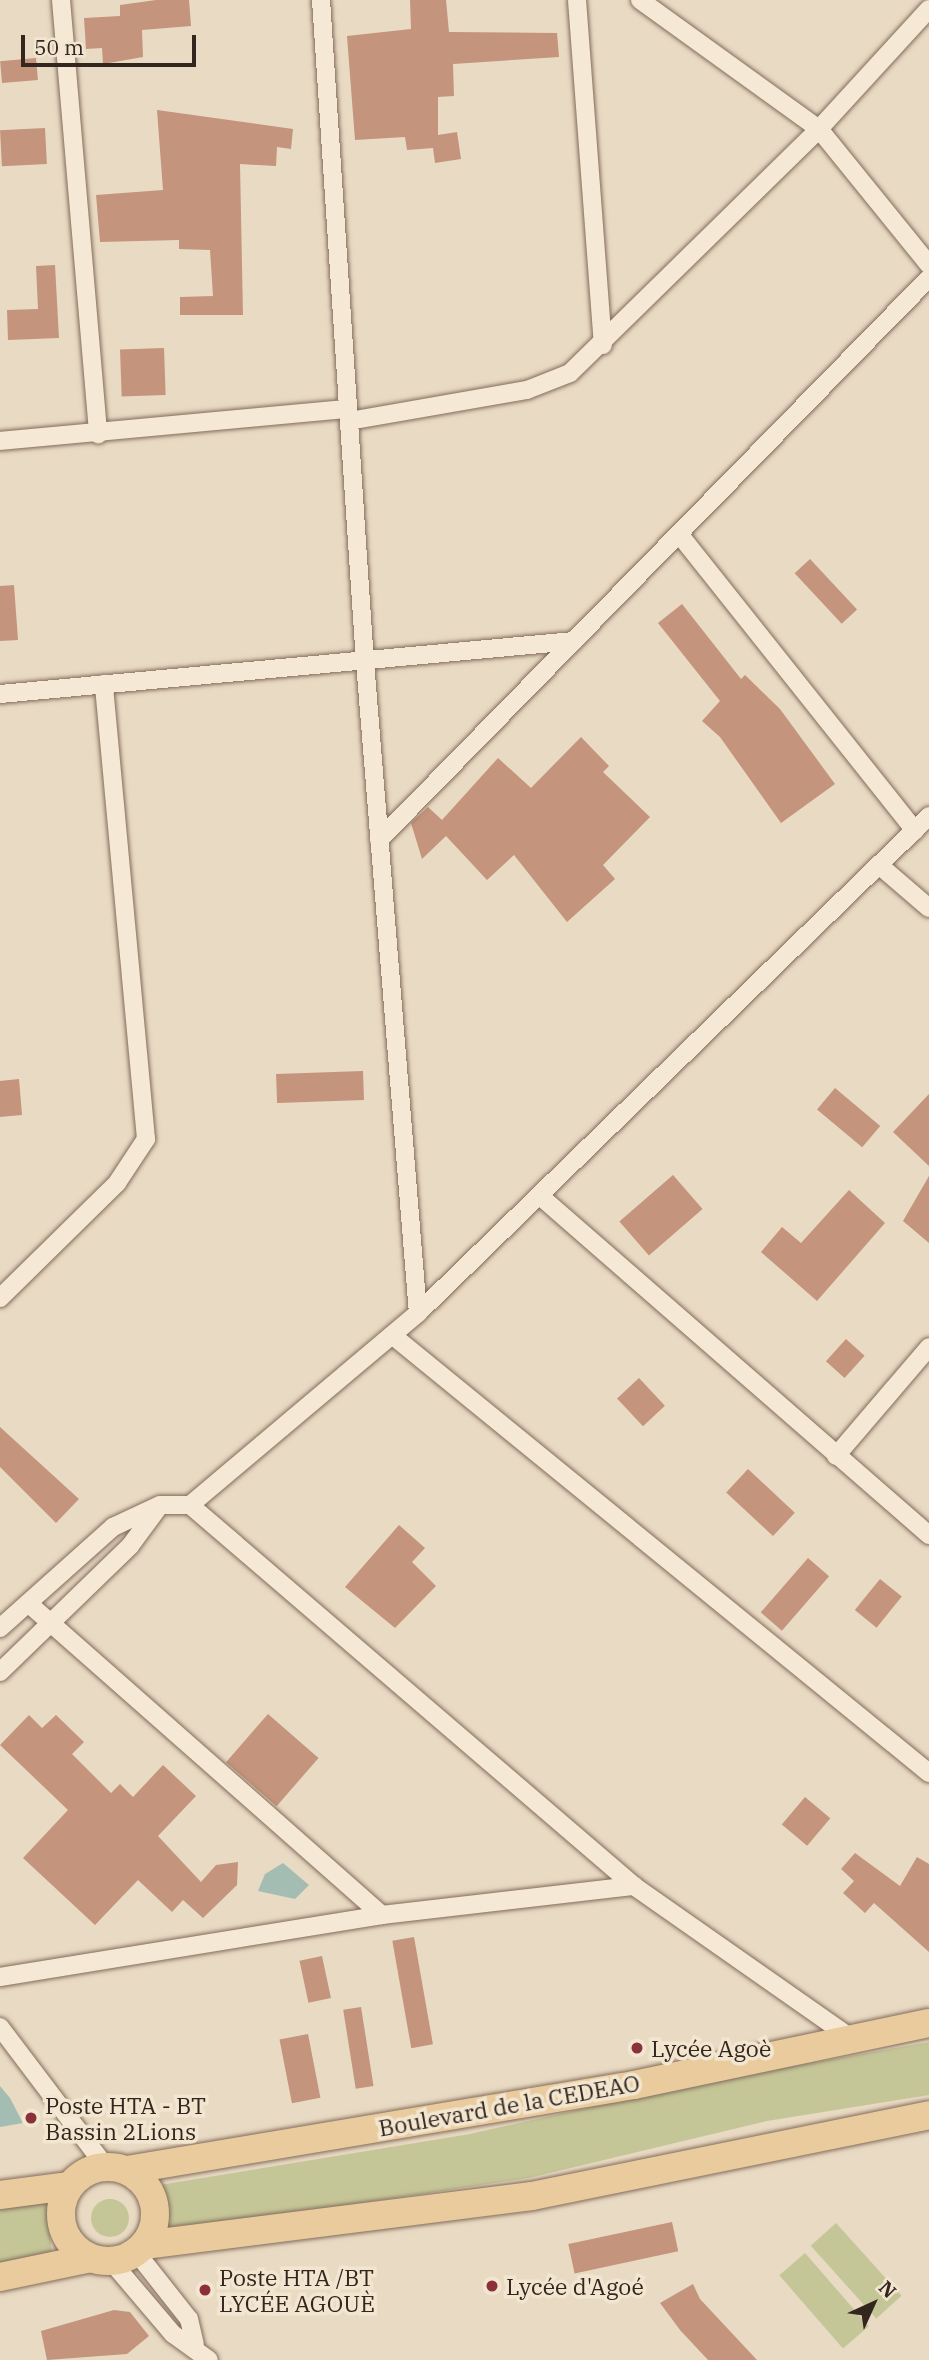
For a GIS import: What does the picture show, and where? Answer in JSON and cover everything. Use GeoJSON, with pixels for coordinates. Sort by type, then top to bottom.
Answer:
{"type":"FeatureCollection","features":[{"type":"Feature","properties":{"kind":"main road","name":"Boulevard de la CEDEAO"},"geometry":{"type":"LineString","coordinates":[[116,2168],[634,2085],[847,2035],[929,2023]]}},
{"type":"Feature","properties":{"kind":"main road"},"geometry":{"type":"LineString","coordinates":[[0,2277],[121,2254],[532,2196],[929,2115]]}},
{"type":"Feature","properties":{"kind":"main road"},"geometry":{"type":"LineString","coordinates":[[0,2195],[69,2186],[116,2168],[154,2203],[121,2254]]}},
{"type":"Feature","properties":{"kind":"main road"},"geometry":{"type":"LineString","coordinates":[[69,2186],[60,2206],[62,2228],[73,2246],[121,2254]]}},
{"type":"Feature","properties":{"kind":"street"},"geometry":{"type":"LineString","coordinates":[[61,0],[98,434]]}},
{"type":"Feature","properties":{"kind":"street"},"geometry":{"type":"LineString","coordinates":[[321,0],[365,662],[418,1313]]}},
{"type":"Feature","properties":{"kind":"street"},"geometry":{"type":"LineString","coordinates":[[577,0],[603,345]]}},
{"type":"Feature","properties":{"kind":"street"},"geometry":{"type":"LineString","coordinates":[[640,0],[819,129],[929,265]]}},
{"type":"Feature","properties":{"kind":"street"},"geometry":{"type":"LineString","coordinates":[[0,441],[348,415],[527,390],[570,373],[603,345],[819,129],[929,9]]}},
{"type":"Feature","properties":{"kind":"street"},"geometry":{"type":"LineString","coordinates":[[379,839],[929,278]]}},
{"type":"Feature","properties":{"kind":"street"},"geometry":{"type":"LineString","coordinates":[[679,534],[915,831]]}},
{"type":"Feature","properties":{"kind":"street"},"geometry":{"type":"LineString","coordinates":[[0,694],[574,641]]}},
{"type":"Feature","properties":{"kind":"street"},"geometry":{"type":"LineString","coordinates":[[0,1298],[117,1183],[146,1139],[104,684]]}},
{"type":"Feature","properties":{"kind":"street"},"geometry":{"type":"LineString","coordinates":[[0,1628],[114,1527],[160,1505],[190,1505],[393,1335],[540,1196],[929,816]]}},
{"type":"Feature","properties":{"kind":"street"},"geometry":{"type":"LineString","coordinates":[[879,865],[929,908]]}},
{"type":"Feature","properties":{"kind":"street"},"geometry":{"type":"LineString","coordinates":[[540,1196],[929,1535]]}},
{"type":"Feature","properties":{"kind":"street"},"geometry":{"type":"LineString","coordinates":[[393,1335],[929,1773]]}},
{"type":"Feature","properties":{"kind":"street"},"geometry":{"type":"LineString","coordinates":[[836,1456],[929,1347]]}},
{"type":"Feature","properties":{"kind":"street"},"geometry":{"type":"LineString","coordinates":[[0,1672],[130,1546],[160,1505]]}},
{"type":"Feature","properties":{"kind":"street"},"geometry":{"type":"LineString","coordinates":[[190,1505],[634,1886],[847,2035]]}},
{"type":"Feature","properties":{"kind":"street"},"geometry":{"type":"LineString","coordinates":[[28,1603],[383,1916]]}},
{"type":"Feature","properties":{"kind":"street"},"geometry":{"type":"LineString","coordinates":[[0,1977],[383,1916],[634,1886]]}},
{"type":"Feature","properties":{"kind":"street"},"geometry":{"type":"LineString","coordinates":[[0,2028],[116,2168]]}},
{"type":"Feature","properties":{"kind":"street"},"geometry":{"type":"LineString","coordinates":[[121,2254],[173,2334],[195,2344],[209,2360]]}},
{"type":"Feature","properties":{"kind":"street"},"geometry":{"type":"LineString","coordinates":[[121,2254],[189,2319],[195,2344]]}},
{"type":"Feature","properties":{"kind":"green space"},"geometry":{"type":"Polygon","coordinates":[[[929,2042],[929,2095],[767,2121],[529,2178],[167,2232],[160,2185],[470,2134],[699,2083],[929,2042]]]}},
{"type":"Feature","properties":{"kind":"green space"},"geometry":{"type":"Polygon","coordinates":[[[110,2199],[124,2204],[129,2218],[124,2232],[110,2237],[96,2232],[91,2218],[96,2204],[110,2199]]]}},
{"type":"Feature","properties":{"kind":"green space"},"geometry":{"type":"Polygon","coordinates":[[[46,2200],[52,2253],[0,2264],[0,2209],[46,2200]]]}},
{"type":"Feature","properties":{"kind":"green space"},"geometry":{"type":"Polygon","coordinates":[[[836,2223],[902,2296],[876,2319],[811,2246],[836,2223]]]}},
{"type":"Feature","properties":{"kind":"green space"},"geometry":{"type":"Polygon","coordinates":[[[805,2253],[869,2326],[843,2349],[779,2275],[805,2253]]]}},
{"type":"Feature","properties":{"kind":"shaded area"},"geometry":{"type":"Polygon","coordinates":[[[283,1863],[309,1885],[295,1899],[258,1891],[265,1874],[283,1863]]]}},
{"type":"Feature","properties":{"kind":"shaded area"},"geometry":{"type":"Polygon","coordinates":[[[0,2086],[10,2098],[23,2123],[0,2127],[0,2086]]]}},
{"type":"Feature","properties":{"kind":"building"},"geometry":{"type":"Polygon","coordinates":[[[156,0],[189,0],[191,26],[142,30],[143,57],[103,64],[102,48],[86,49],[84,18],[120,16],[120,5],[156,0]]]}},
{"type":"Feature","properties":{"kind":"building"},"geometry":{"type":"Polygon","coordinates":[[[410,0],[446,0],[449,32],[557,33],[559,57],[453,64],[454,96],[438,97],[438,135],[457,132],[461,159],[435,163],[433,148],[407,150],[405,137],[355,140],[347,36],[411,29],[410,0]]]}},
{"type":"Feature","properties":{"kind":"building"},"geometry":{"type":"Polygon","coordinates":[[[36,58],[38,80],[2,83],[0,61],[36,58]]]}},
{"type":"Feature","properties":{"kind":"building"},"geometry":{"type":"Polygon","coordinates":[[[157,110],[293,129],[291,149],[277,147],[276,166],[240,164],[243,315],[180,315],[180,297],[213,296],[210,250],[179,249],[179,240],[100,242],[96,195],[163,190],[157,110]]]}},
{"type":"Feature","properties":{"kind":"building"},"geometry":{"type":"Polygon","coordinates":[[[45,128],[47,164],[2,166],[0,130],[45,128]]]}},
{"type":"Feature","properties":{"kind":"building"},"geometry":{"type":"Polygon","coordinates":[[[55,265],[59,338],[8,340],[7,310],[38,309],[36,266],[55,265]]]}},
{"type":"Feature","properties":{"kind":"building"},"geometry":{"type":"Polygon","coordinates":[[[164,348],[166,395],[122,397],[120,350],[164,348]]]}},
{"type":"Feature","properties":{"kind":"building"},"geometry":{"type":"Polygon","coordinates":[[[810,559],[857,609],[842,624],[795,573],[810,559]]]}},
{"type":"Feature","properties":{"kind":"building"},"geometry":{"type":"Polygon","coordinates":[[[14,585],[18,640],[0,641],[0,586],[14,585]]]}},
{"type":"Feature","properties":{"kind":"building"},"geometry":{"type":"Polygon","coordinates":[[[682,604],[741,679],[745,675],[780,709],[835,784],[781,823],[720,737],[702,721],[720,701],[658,623],[682,604]]]}},
{"type":"Feature","properties":{"kind":"building"},"geometry":{"type":"Polygon","coordinates":[[[581,737],[609,766],[603,772],[650,817],[603,865],[615,879],[567,922],[514,855],[487,880],[446,836],[422,859],[411,823],[428,807],[442,820],[498,758],[531,788],[581,737]]]}},
{"type":"Feature","properties":{"kind":"building"},"geometry":{"type":"Polygon","coordinates":[[[363,1071],[364,1100],[277,1103],[276,1074],[363,1071]]]}},
{"type":"Feature","properties":{"kind":"building"},"geometry":{"type":"Polygon","coordinates":[[[19,1079],[22,1115],[0,1117],[0,1081],[19,1079]]]}},
{"type":"Feature","properties":{"kind":"building"},"geometry":{"type":"Polygon","coordinates":[[[835,1088],[880,1126],[862,1147],[817,1109],[835,1088]]]}},
{"type":"Feature","properties":{"kind":"building"},"geometry":{"type":"Polygon","coordinates":[[[929,1094],[929,1166],[893,1132],[929,1094]]]}},
{"type":"Feature","properties":{"kind":"building"},"geometry":{"type":"Polygon","coordinates":[[[673,1175],[703,1209],[649,1256],[619,1222],[673,1175]]]}},
{"type":"Feature","properties":{"kind":"building"},"geometry":{"type":"Polygon","coordinates":[[[929,1176],[929,1243],[903,1221],[929,1176]]]}},
{"type":"Feature","properties":{"kind":"building"},"geometry":{"type":"Polygon","coordinates":[[[849,1190],[885,1223],[817,1301],[761,1252],[782,1227],[801,1243],[849,1190]]]}},
{"type":"Feature","properties":{"kind":"building"},"geometry":{"type":"Polygon","coordinates":[[[846,1339],[865,1356],[845,1378],[826,1361],[846,1339]]]}},
{"type":"Feature","properties":{"kind":"building"},"geometry":{"type":"Polygon","coordinates":[[[639,1378],[665,1406],[643,1426],[617,1398],[639,1378]]]}},
{"type":"Feature","properties":{"kind":"building"},"geometry":{"type":"Polygon","coordinates":[[[0,1427],[79,1499],[56,1523],[0,1467],[0,1427]]]}},
{"type":"Feature","properties":{"kind":"building"},"geometry":{"type":"Polygon","coordinates":[[[748,1469],[795,1513],[773,1536],[726,1492],[748,1469]]]}},
{"type":"Feature","properties":{"kind":"building"},"geometry":{"type":"Polygon","coordinates":[[[399,1525],[425,1548],[412,1562],[436,1586],[395,1628],[345,1587],[399,1525]]]}},
{"type":"Feature","properties":{"kind":"building"},"geometry":{"type":"Polygon","coordinates":[[[808,1558],[829,1576],[782,1631],[761,1612],[808,1558]]]}},
{"type":"Feature","properties":{"kind":"building"},"geometry":{"type":"Polygon","coordinates":[[[880,1579],[902,1597],[877,1628],[855,1610],[880,1579]]]}},
{"type":"Feature","properties":{"kind":"building"},"geometry":{"type":"Polygon","coordinates":[[[268,1714],[319,1758],[277,1806],[226,1762],[268,1714]]]}},
{"type":"Feature","properties":{"kind":"building"},"geometry":{"type":"Polygon","coordinates":[[[29,1715],[42,1728],[56,1715],[84,1742],[72,1754],[111,1793],[120,1784],[133,1797],[163,1765],[196,1796],[158,1836],[201,1882],[216,1865],[238,1862],[237,1885],[203,1918],[183,1900],[172,1912],[138,1880],[95,1925],[23,1858],[68,1810],[0,1745],[29,1715]]]}},
{"type":"Feature","properties":{"kind":"building"},"geometry":{"type":"Polygon","coordinates":[[[805,1797],[830,1818],[807,1846],[782,1825],[805,1797]]]}},
{"type":"Feature","properties":{"kind":"building"},"geometry":{"type":"Polygon","coordinates":[[[855,1853],[900,1886],[917,1857],[929,1864],[929,1952],[874,1903],[865,1913],[843,1893],[854,1881],[841,1869],[855,1853]]]}},
{"type":"Feature","properties":{"kind":"building"},"geometry":{"type":"Polygon","coordinates":[[[414,1937],[433,2044],[411,2048],[392,1941],[414,1937]]]}},
{"type":"Feature","properties":{"kind":"building"},"geometry":{"type":"Polygon","coordinates":[[[322,1956],[331,1998],[308,2003],[300,1961],[322,1956]]]}},
{"type":"Feature","properties":{"kind":"building"},"geometry":{"type":"Polygon","coordinates":[[[361,2007],[374,2086],[356,2089],[343,2010],[361,2007]]]}},
{"type":"Feature","properties":{"kind":"building"},"geometry":{"type":"Polygon","coordinates":[[[308,2034],[320,2098],[292,2103],[280,2040],[308,2034]]]}},
{"type":"Feature","properties":{"kind":"building"},"geometry":{"type":"Polygon","coordinates":[[[672,2222],[678,2251],[575,2273],[568,2244],[672,2222]]]}},
{"type":"Feature","properties":{"kind":"building"},"geometry":{"type":"Polygon","coordinates":[[[693,2284],[700,2299],[757,2360],[708,2360],[680,2330],[660,2303],[693,2284]]]}},
{"type":"Feature","properties":{"kind":"building"},"geometry":{"type":"Polygon","coordinates":[[[114,2310],[130,2312],[149,2336],[127,2354],[47,2360],[41,2331],[114,2310]]]}},
{"type":"Feature","properties":{"kind":"place","name":"Lycée Agoè"},"geometry":{"type":"Point","coordinates":[637,2048]}},
{"type":"Feature","properties":{"kind":"place","name":"Poste HTA - BT Bassin 2Lions"},"geometry":{"type":"Point","coordinates":[31,2118]}},
{"type":"Feature","properties":{"kind":"place","name":"Lycée d'Agoé"},"geometry":{"type":"Point","coordinates":[492,2286]}},
{"type":"Feature","properties":{"kind":"place","name":"Poste HTA /BT LYCÉE AGOUÈ"},"geometry":{"type":"Point","coordinates":[205,2290]}}]}
